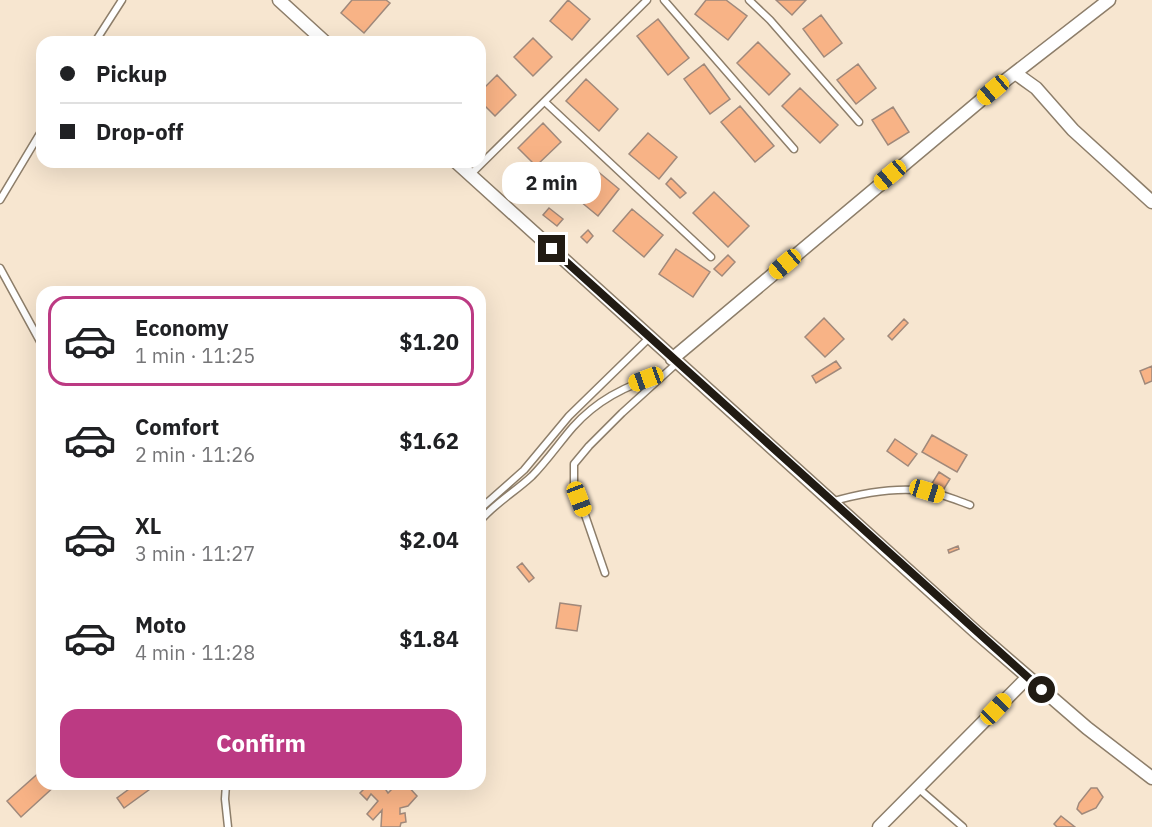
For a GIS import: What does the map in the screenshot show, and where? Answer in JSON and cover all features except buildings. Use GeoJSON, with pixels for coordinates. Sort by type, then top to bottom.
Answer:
{"type":"FeatureCollection","features":[{"type":"Feature","properties":{"kind":"street"},"geometry":{"type":"LineString","coordinates":[[279,0],[318,36]]}},
{"type":"Feature","properties":{"kind":"street"},"geometry":{"type":"LineString","coordinates":[[674,361],[1015,73],[1109,0]]}},
{"type":"Feature","properties":{"kind":"street"},"geometry":{"type":"LineString","coordinates":[[1015,73],[1050,102],[1073,130],[1152,202]]}},
{"type":"Feature","properties":{"kind":"street"},"geometry":{"type":"LineString","coordinates":[[462,168],[1027,678],[1152,778]]}},
{"type":"Feature","properties":{"kind":"street"},"geometry":{"type":"LineString","coordinates":[[879,827],[1027,678]]}},
{"type":"Feature","properties":{"kind":"lane"},"geometry":{"type":"LineString","coordinates":[[99,36],[122,0]]}},
{"type":"Feature","properties":{"kind":"lane"},"geometry":{"type":"LineString","coordinates":[[486,159],[647,0]]}},
{"type":"Feature","properties":{"kind":"lane"},"geometry":{"type":"LineString","coordinates":[[664,0],[794,149]]}},
{"type":"Feature","properties":{"kind":"lane"},"geometry":{"type":"LineString","coordinates":[[749,0],[770,20],[858,122]]}},
{"type":"Feature","properties":{"kind":"lane"},"geometry":{"type":"LineString","coordinates":[[545,102],[711,257]]}},
{"type":"Feature","properties":{"kind":"lane"},"geometry":{"type":"LineString","coordinates":[[0,200],[36,140]]}},
{"type":"Feature","properties":{"kind":"lane"},"geometry":{"type":"LineString","coordinates":[[470,175],[477,168]]}},
{"type":"Feature","properties":{"kind":"lane"},"geometry":{"type":"LineString","coordinates":[[0,268],[36,334]]}},
{"type":"Feature","properties":{"kind":"lane"},"geometry":{"type":"LineString","coordinates":[[486,504],[524,470],[569,416],[649,338]]}},
{"type":"Feature","properties":{"kind":"lane"},"geometry":{"type":"LineString","coordinates":[[605,573],[574,483],[574,464],[614,421],[664,375],[674,361]]}},
{"type":"Feature","properties":{"kind":"lane"},"geometry":{"type":"LineString","coordinates":[[486,515],[501,500],[530,478],[572,428],[595,406],[632,384],[664,375]]}},
{"type":"Feature","properties":{"kind":"lane"},"geometry":{"type":"LineString","coordinates":[[831,502],[862,494],[893,490],[927,491],[970,505]]}},
{"type":"Feature","properties":{"kind":"lane"},"geometry":{"type":"LineString","coordinates":[[918,788],[963,827]]}},
{"type":"Feature","properties":{"kind":"lane"},"geometry":{"type":"LineString","coordinates":[[226,790],[228,827]]}},
{"type":"Feature","properties":{"kind":"route"},"geometry":{"type":"LineString","coordinates":[[552,249],[1042,690]]}}]}
